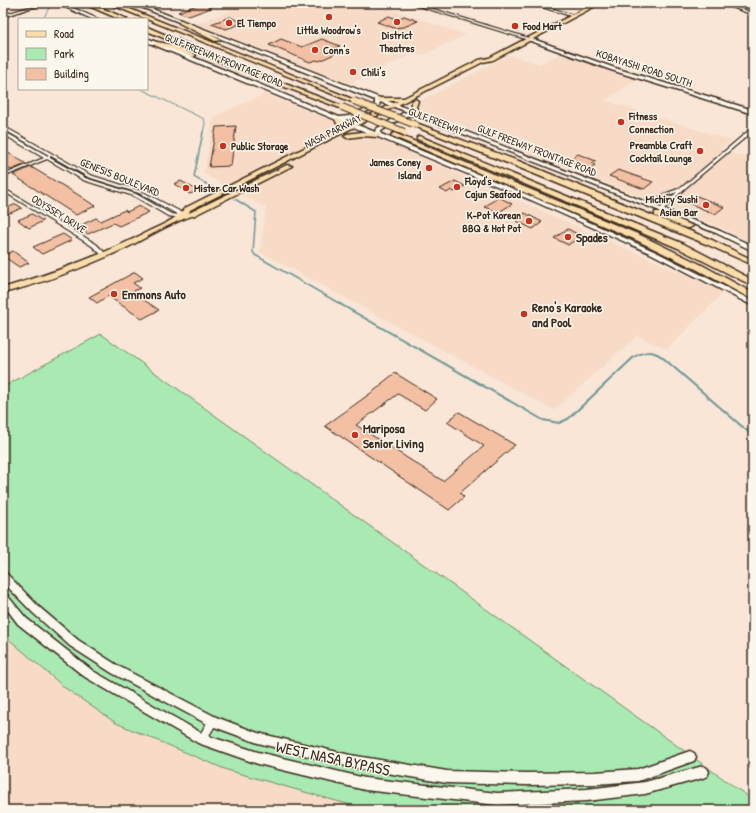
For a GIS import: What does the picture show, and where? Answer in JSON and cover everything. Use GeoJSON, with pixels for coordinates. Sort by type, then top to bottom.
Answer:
{"type":"FeatureCollection","features":[{"type":"Feature","properties":{"kind":"highway","name":"GULF FREEWAY"},"geometry":{"type":"LineString","coordinates":[[110,3],[147,18]]}},
{"type":"Feature","properties":{"kind":"highway"},"geometry":{"type":"LineString","coordinates":[[88,4],[122,18]]}},
{"type":"Feature","properties":{"kind":"highway","name":"GULF FREEWAY"},"geometry":{"type":"LineString","coordinates":[[148,18],[588,193],[709,242],[753,263]]}},
{"type":"Feature","properties":{"kind":"highway"},"geometry":{"type":"LineString","coordinates":[[180,22],[255,57],[262,64]]}},
{"type":"Feature","properties":{"kind":"highway","name":"GULF FREEWAY"},"geometry":{"type":"LineString","coordinates":[[148,29],[242,69],[404,132],[680,246],[753,283]]}},
{"type":"Feature","properties":{"kind":"highway"},"geometry":{"type":"LineString","coordinates":[[156,44],[167,46],[225,66],[242,69]]}},
{"type":"Feature","properties":{"kind":"highway"},"geometry":{"type":"LineString","coordinates":[[362,115],[366,122],[394,135],[637,237],[699,267],[753,297]]}},
{"type":"Feature","properties":{"kind":"highway"},"geometry":{"type":"LineString","coordinates":[[588,193],[612,197],[659,214],[710,235],[753,256]]}},
{"type":"Feature","properties":{"kind":"main road"},"geometry":{"type":"LineString","coordinates":[[58,3],[94,18]]}},
{"type":"Feature","properties":{"kind":"main road","name":"GULF FREEWAY FRONTAGE ROAD"},"geometry":{"type":"LineString","coordinates":[[134,3],[718,232],[753,249]]}},
{"type":"Feature","properties":{"kind":"main road","name":"NASA PARKWAY"},"geometry":{"type":"LineString","coordinates":[[3,291],[50,276],[104,254],[182,217],[226,193],[228,190],[246,180],[394,105],[412,99],[486,64],[491,59],[599,3]]}},
{"type":"Feature","properties":{"kind":"main road","name":"KOBAYASHI ROAD SOUTH"},"geometry":{"type":"LineString","coordinates":[[530,39],[606,67],[753,112]]}},
{"type":"Feature","properties":{"kind":"main road","name":"GULF FREEWAY FRONTAGE ROAD"},"geometry":{"type":"LineString","coordinates":[[148,40],[355,125],[616,235],[753,304]]}},
{"type":"Feature","properties":{"kind":"main road"},"geometry":{"type":"LineString","coordinates":[[338,134],[341,126],[338,119],[350,117],[377,105],[378,99],[412,99],[416,114],[405,114],[378,130],[378,135],[362,134],[347,136]]}},
{"type":"Feature","properties":{"kind":"main road","name":"NASA PARKWAY"},"geometry":{"type":"LineString","coordinates":[[182,217],[194,214],[347,136],[400,108],[412,99]]}},
{"type":"Feature","properties":{"kind":"main road"},"geometry":{"type":"LineString","coordinates":[[246,180],[253,184]]}},
{"type":"Feature","properties":{"kind":"main road","name":"WEST NASA BYPASS"},"geometry":{"type":"LineString","coordinates":[[3,576],[36,610],[74,643],[116,670],[213,721],[258,738],[350,762],[447,777],[528,779],[595,778],[631,775],[646,772],[690,757]]}},
{"type":"Feature","properties":{"kind":"main road","name":"WEST NASA BYPASS"},"geometry":{"type":"LineString","coordinates":[[3,597],[22,621],[89,674],[202,739],[258,758],[366,784],[497,799],[587,795],[645,788],[703,772]]}},
{"type":"Feature","properties":{"kind":"street"},"geometry":{"type":"LineString","coordinates":[[3,16],[45,3]]}},
{"type":"Feature","properties":{"kind":"street"},"geometry":{"type":"LineString","coordinates":[[410,3],[530,39]]}},
{"type":"Feature","properties":{"kind":"street"},"geometry":{"type":"LineString","coordinates":[[418,3],[481,23],[482,25]]}},
{"type":"Feature","properties":{"kind":"street"},"geometry":{"type":"LineString","coordinates":[[530,3],[575,16]]}},
{"type":"Feature","properties":{"kind":"street"},"geometry":{"type":"LineString","coordinates":[[722,3],[753,14]]}},
{"type":"Feature","properties":{"kind":"street","name":"GENESIS BOULEVARD"},"geometry":{"type":"LineString","coordinates":[[3,127],[94,178],[143,194],[177,212],[182,217]]}},
{"type":"Feature","properties":{"kind":"street"},"geometry":{"type":"LineString","coordinates":[[661,210],[683,188],[753,129]]}},
{"type":"Feature","properties":{"kind":"street"},"geometry":{"type":"LineString","coordinates":[[4,133],[11,132]]}},
{"type":"Feature","properties":{"kind":"street","name":"GENESIS BOULEVARD"},"geometry":{"type":"LineString","coordinates":[[4,133],[84,179],[134,194],[170,215],[182,217]]}},
{"type":"Feature","properties":{"kind":"street"},"geometry":{"type":"LineString","coordinates":[[3,176],[52,155]]}},
{"type":"Feature","properties":{"kind":"street"},"geometry":{"type":"LineString","coordinates":[[650,205],[665,195],[683,188]]}},
{"type":"Feature","properties":{"kind":"street","name":"ODYSSEY DRIVE"},"geometry":{"type":"LineString","coordinates":[[3,189],[94,245],[104,254]]}},
{"type":"Feature","properties":{"kind":"street"},"geometry":{"type":"LineString","coordinates":[[202,739],[213,721]]}},
{"type":"Feature","properties":{"kind":"shaded area"},"geometry":{"type":"Polygon","coordinates":[[[250,3],[351,3],[369,9],[389,8],[465,35],[422,56],[414,53],[350,84],[196,24],[250,3]]]}},
{"type":"Feature","properties":{"kind":"shaded area"},"geometry":{"type":"Polygon","coordinates":[[[560,54],[637,80],[605,100],[732,141],[720,149],[753,160],[753,244],[727,230],[420,110],[418,102],[509,55],[539,64],[560,54]]]}},
{"type":"Feature","properties":{"kind":"shaded area"},"geometry":{"type":"Polygon","coordinates":[[[265,94],[373,136],[724,292],[667,349],[637,336],[554,410],[260,252],[266,208],[204,174],[213,119],[221,113],[265,94]]]}},
{"type":"Feature","properties":{"kind":"shaded area"},"geometry":{"type":"Polygon","coordinates":[[[3,634],[65,688],[116,723],[227,770],[368,810],[3,810],[3,634]]]}},
{"type":"Feature","properties":{"kind":"green space"},"geometry":{"type":"Polygon","coordinates":[[[101,334],[753,800],[753,810],[368,810],[227,770],[116,723],[65,688],[3,634],[3,387],[101,334]]]}},
{"type":"Feature","properties":{"kind":"building"},"geometry":{"type":"Polygon","coordinates":[[[202,3],[211,8],[189,16],[178,12],[202,3]]]}},
{"type":"Feature","properties":{"kind":"building","name":"District Theatres"},"geometry":{"type":"Polygon","coordinates":[[[389,16],[397,19],[404,16],[418,21],[404,27],[394,28],[377,22],[389,16]]]}},
{"type":"Feature","properties":{"kind":"building","name":"El Tiempo"},"geometry":{"type":"Polygon","coordinates":[[[230,17],[243,23],[226,29],[211,24],[230,17]]]}},
{"type":"Feature","properties":{"kind":"building","name":"Conn's"},"geometry":{"type":"Polygon","coordinates":[[[281,39],[302,47],[322,39],[340,46],[332,49],[339,52],[319,61],[316,60],[310,62],[269,45],[281,39]]]}},
{"type":"Feature","properties":{"kind":"building","name":"Public Storage"},"geometry":{"type":"Polygon","coordinates":[[[236,126],[231,166],[209,167],[216,127],[236,126]]]}},
{"type":"Feature","properties":{"kind":"building"},"geometry":{"type":"Polygon","coordinates":[[[3,150],[26,164],[11,170],[3,165],[3,150]]]}},
{"type":"Feature","properties":{"kind":"building"},"geometry":{"type":"Polygon","coordinates":[[[578,154],[596,161],[592,163],[595,165],[589,169],[569,160],[578,154]]]}},
{"type":"Feature","properties":{"kind":"building"},"geometry":{"type":"Polygon","coordinates":[[[31,167],[95,206],[76,215],[13,175],[31,167]]]}},
{"type":"Feature","properties":{"kind":"building"},"geometry":{"type":"Polygon","coordinates":[[[618,170],[653,182],[644,189],[609,176],[618,170]]]}},
{"type":"Feature","properties":{"kind":"building","name":"Mister Car Wash"},"geometry":{"type":"Polygon","coordinates":[[[181,181],[198,191],[190,194],[174,184],[181,181]]]}},
{"type":"Feature","properties":{"kind":"building","name":"Floyd's Cajun Seafood"},"geometry":{"type":"Polygon","coordinates":[[[455,181],[465,186],[454,192],[451,190],[447,193],[440,189],[455,181]]]}},
{"type":"Feature","properties":{"kind":"building","name":"Michiry Sushi Asian Bar"},"geometry":{"type":"Polygon","coordinates":[[[697,196],[724,207],[715,214],[688,203],[697,196]]]}},
{"type":"Feature","properties":{"kind":"building"},"geometry":{"type":"Polygon","coordinates":[[[499,197],[512,204],[499,212],[484,207],[499,197]]]}},
{"type":"Feature","properties":{"kind":"building"},"geometry":{"type":"Polygon","coordinates":[[[16,204],[22,208],[3,216],[3,210],[16,204]]]}},
{"type":"Feature","properties":{"kind":"building"},"geometry":{"type":"Polygon","coordinates":[[[139,206],[149,212],[119,226],[113,223],[88,234],[77,227],[96,218],[101,221],[125,210],[127,212],[139,206]]]}},
{"type":"Feature","properties":{"kind":"building","name":"K-Pot Korean BBQ & Hot Pot"},"geometry":{"type":"Polygon","coordinates":[[[525,213],[542,222],[533,229],[516,221],[525,213]]]}},
{"type":"Feature","properties":{"kind":"building"},"geometry":{"type":"Polygon","coordinates":[[[32,214],[43,221],[29,228],[18,220],[32,214]]]}},
{"type":"Feature","properties":{"kind":"building","name":"Spades"},"geometry":{"type":"Polygon","coordinates":[[[568,229],[581,236],[568,245],[554,238],[568,229]]]}},
{"type":"Feature","properties":{"kind":"building"},"geometry":{"type":"Polygon","coordinates":[[[63,234],[72,240],[42,254],[33,247],[63,234]]]}},
{"type":"Feature","properties":{"kind":"building"},"geometry":{"type":"Polygon","coordinates":[[[13,251],[29,263],[19,267],[3,256],[13,251]]]}},
{"type":"Feature","properties":{"kind":"building","name":"Emmons Auto"},"geometry":{"type":"Polygon","coordinates":[[[135,272],[143,278],[133,283],[140,288],[132,292],[159,310],[142,319],[108,296],[97,303],[89,297],[135,272]]]}},
{"type":"Feature","properties":{"kind":"building","name":"Mariposa Senior Living"},"geometry":{"type":"Polygon","coordinates":[[[395,373],[437,399],[425,410],[398,394],[356,425],[443,481],[484,446],[447,422],[459,412],[515,445],[460,493],[464,497],[449,510],[325,426],[382,385],[381,384],[395,373]]]}},
{"type":"Feature","properties":{"kind":"waterway"},"geometry":{"type":"LineString","coordinates":[[28,3],[35,4]]}},
{"type":"Feature","properties":{"kind":"waterway"},"geometry":{"type":"LineString","coordinates":[[732,3],[753,8]]}},
{"type":"Feature","properties":{"kind":"waterway"},"geometry":{"type":"LineString","coordinates":[[44,18],[49,8],[45,5]]}},
{"type":"Feature","properties":{"kind":"waterway"},"geometry":{"type":"LineString","coordinates":[[143,90],[204,119],[205,123],[203,133]]}},
{"type":"Feature","properties":{"kind":"waterway"},"geometry":{"type":"LineString","coordinates":[[203,132],[194,177],[217,190]]}},
{"type":"Feature","properties":{"kind":"waterway"},"geometry":{"type":"LineString","coordinates":[[235,199],[256,212],[253,252],[255,255],[342,305]]}},
{"type":"Feature","properties":{"kind":"waterway"},"geometry":{"type":"LineString","coordinates":[[340,304],[543,420],[559,423],[568,419],[634,357],[641,353],[655,353],[662,357],[753,436]]}},
{"type":"Feature","properties":{"kind":"place","name":"Little Woodrow's"},"geometry":{"type":"Point","coordinates":[329,17]}},
{"type":"Feature","properties":{"kind":"place","name":"District Theatres"},"geometry":{"type":"Point","coordinates":[397,22]}},
{"type":"Feature","properties":{"kind":"place","name":"El Tiempo"},"geometry":{"type":"Point","coordinates":[229,23]}},
{"type":"Feature","properties":{"kind":"place","name":"Food Mart"},"geometry":{"type":"Point","coordinates":[515,26]}},
{"type":"Feature","properties":{"kind":"place","name":"Conn's"},"geometry":{"type":"Point","coordinates":[315,50]}},
{"type":"Feature","properties":{"kind":"place","name":"Chili's"},"geometry":{"type":"Point","coordinates":[353,72]}},
{"type":"Feature","properties":{"kind":"place","name":"Fitness Connection"},"geometry":{"type":"Point","coordinates":[621,122]}},
{"type":"Feature","properties":{"kind":"place","name":"Public Storage"},"geometry":{"type":"Point","coordinates":[223,146]}},
{"type":"Feature","properties":{"kind":"place","name":"Preamble Craft Cocktail Lounge"},"geometry":{"type":"Point","coordinates":[700,151]}},
{"type":"Feature","properties":{"kind":"place","name":"James Coney Island"},"geometry":{"type":"Point","coordinates":[429,168]}},
{"type":"Feature","properties":{"kind":"place","name":"Floyd's Cajun Seafood"},"geometry":{"type":"Point","coordinates":[457,187]}},
{"type":"Feature","properties":{"kind":"place","name":"Mister Car Wash"},"geometry":{"type":"Point","coordinates":[186,188]}},
{"type":"Feature","properties":{"kind":"place","name":"Michiry Sushi Asian Bar"},"geometry":{"type":"Point","coordinates":[706,205]}},
{"type":"Feature","properties":{"kind":"place","name":"K-Pot Korean BBQ & Hot Pot"},"geometry":{"type":"Point","coordinates":[529,221]}},
{"type":"Feature","properties":{"kind":"place","name":"Spades"},"geometry":{"type":"Point","coordinates":[568,237]}},
{"type":"Feature","properties":{"kind":"place","name":"Emmons Auto"},"geometry":{"type":"Point","coordinates":[114,294]}},
{"type":"Feature","properties":{"kind":"place","name":"Reno's Karaoke and Pool"},"geometry":{"type":"Point","coordinates":[524,314]}},
{"type":"Feature","properties":{"kind":"place","name":"Mariposa Senior Living"},"geometry":{"type":"Point","coordinates":[355,435]}}]}
